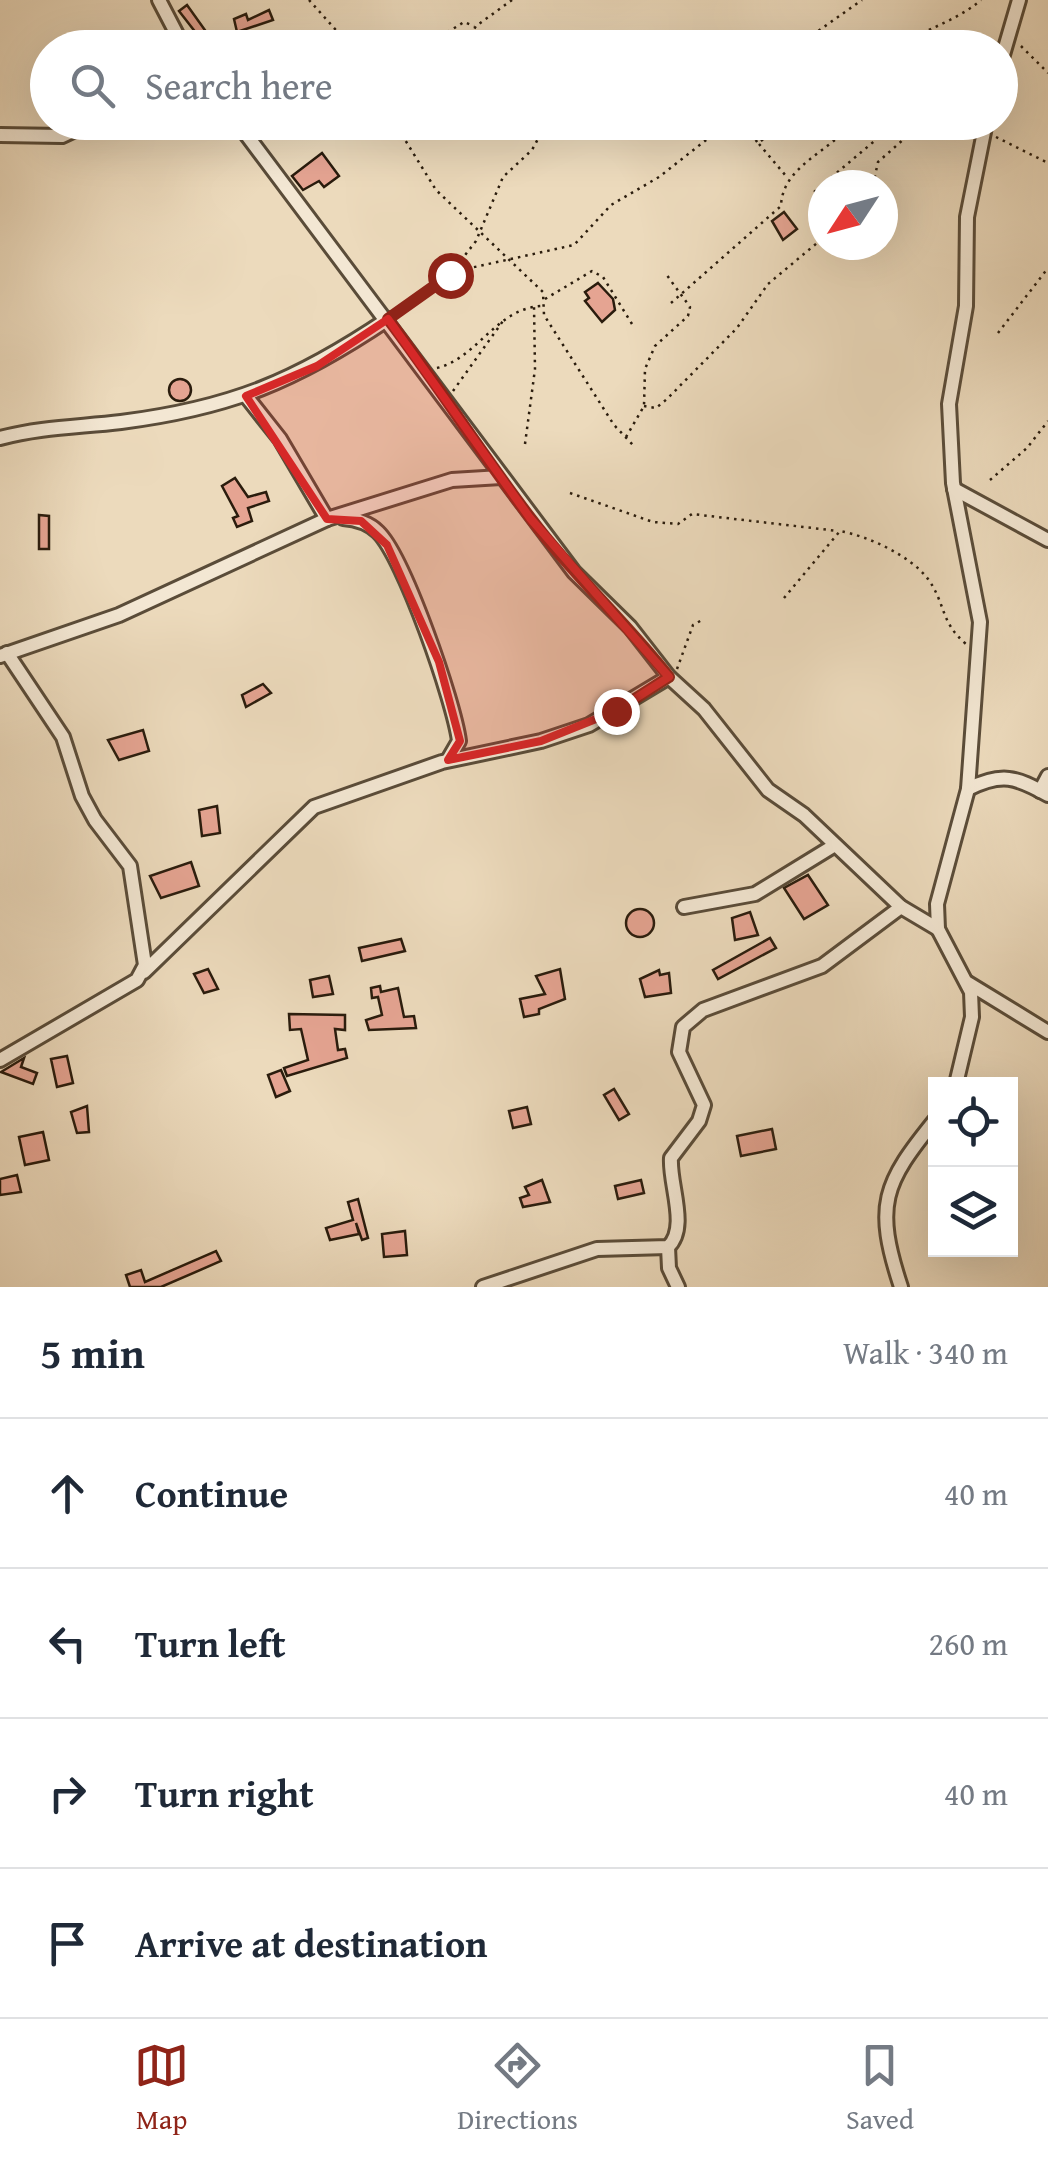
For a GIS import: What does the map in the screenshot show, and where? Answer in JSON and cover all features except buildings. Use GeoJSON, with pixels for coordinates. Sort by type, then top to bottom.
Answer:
{"type":"FeatureCollection","features":[{"type":"Feature","properties":{"kind":"street"},"geometry":{"type":"LineString","coordinates":[[159,0],[175,30]]}},
{"type":"Feature","properties":{"kind":"street"},"geometry":{"type":"LineString","coordinates":[[1010,30],[1018,0]]}},
{"type":"Feature","properties":{"kind":"street"},"geometry":{"type":"LineString","coordinates":[[0,135],[30,135]]}},
{"type":"Feature","properties":{"kind":"street"},"geometry":{"type":"LineString","coordinates":[[251,140],[388,319],[553,547],[630,627],[669,677],[704,709],[768,790],[804,815],[901,907],[938,928]]}},
{"type":"Feature","properties":{"kind":"street"},"geometry":{"type":"LineString","coordinates":[[919,920],[934,917],[968,789],[980,654],[980,622],[954,490],[949,404],[966,306],[968,217],[982,140]]}},
{"type":"Feature","properties":{"kind":"street"},"geometry":{"type":"LineString","coordinates":[[0,438],[46,426],[140,419],[246,396],[317,366],[388,319]]}},
{"type":"Feature","properties":{"kind":"street"},"geometry":{"type":"LineString","coordinates":[[246,396],[280,439],[332,518],[370,525],[393,555],[449,696],[460,741],[448,760]]}},
{"type":"Feature","properties":{"kind":"street"},"geometry":{"type":"LineString","coordinates":[[144,972],[137,864],[94,820],[77,784],[64,736],[4,654],[120,615],[332,518],[452,480],[500,476]]}},
{"type":"Feature","properties":{"kind":"street"},"geometry":{"type":"LineString","coordinates":[[954,490],[1048,540]]}},
{"type":"Feature","properties":{"kind":"street"},"geometry":{"type":"LineString","coordinates":[[0,1060],[144,972],[206,916],[306,812],[448,760],[525,745],[589,724],[669,677]]}},
{"type":"Feature","properties":{"kind":"street"},"geometry":{"type":"LineString","coordinates":[[968,789],[989,779],[1014,777],[1044,793],[1048,776]]}},
{"type":"Feature","properties":{"kind":"street"},"geometry":{"type":"LineString","coordinates":[[684,907],[755,894],[835,845]]}},
{"type":"Feature","properties":{"kind":"street"},"geometry":{"type":"LineString","coordinates":[[937,904],[938,928],[968,983],[972,1017],[958,1077]]}},
{"type":"Feature","properties":{"kind":"street"},"geometry":{"type":"LineString","coordinates":[[678,1287],[669,1268],[668,1247],[677,1236],[671,1158],[699,1121],[704,1105],[679,1052],[683,1028],[703,1010],[822,966],[901,907]]}},
{"type":"Feature","properties":{"kind":"street"},"geometry":{"type":"LineString","coordinates":[[968,983],[1048,1032]]}},
{"type":"Feature","properties":{"kind":"street"},"geometry":{"type":"LineString","coordinates":[[901,1287],[888,1231],[888,1190],[899,1164],[928,1129]]}},
{"type":"Feature","properties":{"kind":"street"},"geometry":{"type":"LineString","coordinates":[[483,1287],[597,1249],[668,1247]]}},
{"type":"Feature","properties":{"kind":"path"},"geometry":{"type":"LineString","coordinates":[[309,0],[336,30]]}},
{"type":"Feature","properties":{"kind":"path"},"geometry":{"type":"LineString","coordinates":[[474,30],[512,0]]}},
{"type":"Feature","properties":{"kind":"path"},"geometry":{"type":"LineString","coordinates":[[820,30],[862,0]]}},
{"type":"Feature","properties":{"kind":"path"},"geometry":{"type":"LineString","coordinates":[[928,30],[960,18],[981,0]]}},
{"type":"Feature","properties":{"kind":"path"},"geometry":{"type":"LineString","coordinates":[[451,30],[464,22],[476,26]]}},
{"type":"Feature","properties":{"kind":"path"},"geometry":{"type":"LineString","coordinates":[[1018,45],[1048,73]]}},
{"type":"Feature","properties":{"kind":"path"},"geometry":{"type":"LineString","coordinates":[[405,140],[436,190],[543,292],[542,304],[560,340],[633,445]]}},
{"type":"Feature","properties":{"kind":"path"},"geometry":{"type":"LineString","coordinates":[[388,319],[452,272],[480,232],[503,177],[537,140]]}},
{"type":"Feature","properties":{"kind":"path"},"geometry":{"type":"LineString","coordinates":[[452,272],[574,246],[611,205],[659,176],[705,140]]}},
{"type":"Feature","properties":{"kind":"path"},"geometry":{"type":"LineString","coordinates":[[756,140],[788,178]]}},
{"type":"Feature","properties":{"kind":"path"},"geometry":{"type":"LineString","coordinates":[[758,143],[762,140]]}},
{"type":"Feature","properties":{"kind":"path"},"geometry":{"type":"LineString","coordinates":[[670,304],[781,206],[782,187],[788,178],[835,140]]}},
{"type":"Feature","properties":{"kind":"path"},"geometry":{"type":"LineString","coordinates":[[840,170],[876,140]]}},
{"type":"Feature","properties":{"kind":"path"},"geometry":{"type":"LineString","coordinates":[[876,170],[878,162],[903,140]]}},
{"type":"Feature","properties":{"kind":"path"},"geometry":{"type":"LineString","coordinates":[[1006,140],[1048,164]]}},
{"type":"Feature","properties":{"kind":"path"},"geometry":{"type":"LineString","coordinates":[[644,406],[656,408],[667,399],[737,328],[768,284],[808,251]]}},
{"type":"Feature","properties":{"kind":"path"},"geometry":{"type":"LineString","coordinates":[[998,332],[1048,268]]}},
{"type":"Feature","properties":{"kind":"path"},"geometry":{"type":"LineString","coordinates":[[425,370],[444,366],[506,317],[542,304],[569,281],[592,271],[603,277],[632,324]]}},
{"type":"Feature","properties":{"kind":"path"},"geometry":{"type":"LineString","coordinates":[[626,437],[644,406],[645,369],[655,346],[688,316],[690,307],[683,293],[666,274]]}},
{"type":"Feature","properties":{"kind":"path"},"geometry":{"type":"LineString","coordinates":[[526,444],[535,368],[534,306]]}},
{"type":"Feature","properties":{"kind":"path"},"geometry":{"type":"LineString","coordinates":[[448,402],[458,378],[506,317]]}},
{"type":"Feature","properties":{"kind":"path"},"geometry":{"type":"LineString","coordinates":[[990,480],[1027,448],[1048,421]]}},
{"type":"Feature","properties":{"kind":"path"},"geometry":{"type":"LineString","coordinates":[[570,493],[653,522],[678,524],[692,514],[870,538],[919,570],[941,606],[947,628],[980,654]]}},
{"type":"Feature","properties":{"kind":"path"},"geometry":{"type":"LineString","coordinates":[[784,598],[840,531]]}},
{"type":"Feature","properties":{"kind":"path"},"geometry":{"type":"LineString","coordinates":[[669,677],[677,670],[694,625],[702,620]]}},
{"type":"Feature","properties":{"kind":"highlighted area"},"geometry":{"type":"Polygon","coordinates":[[[388,319],[530,518],[669,677],[616,711],[541,741],[448,760],[460,741],[439,662],[387,545],[361,521],[327,519],[246,396],[317,366],[388,319]]]}},
{"type":"Feature","properties":{"kind":"route"},"geometry":{"type":"LineString","coordinates":[[450,275],[422,296],[410,299],[388,319],[530,518],[574,572],[630,627],[669,677],[616,711]]}}]}
